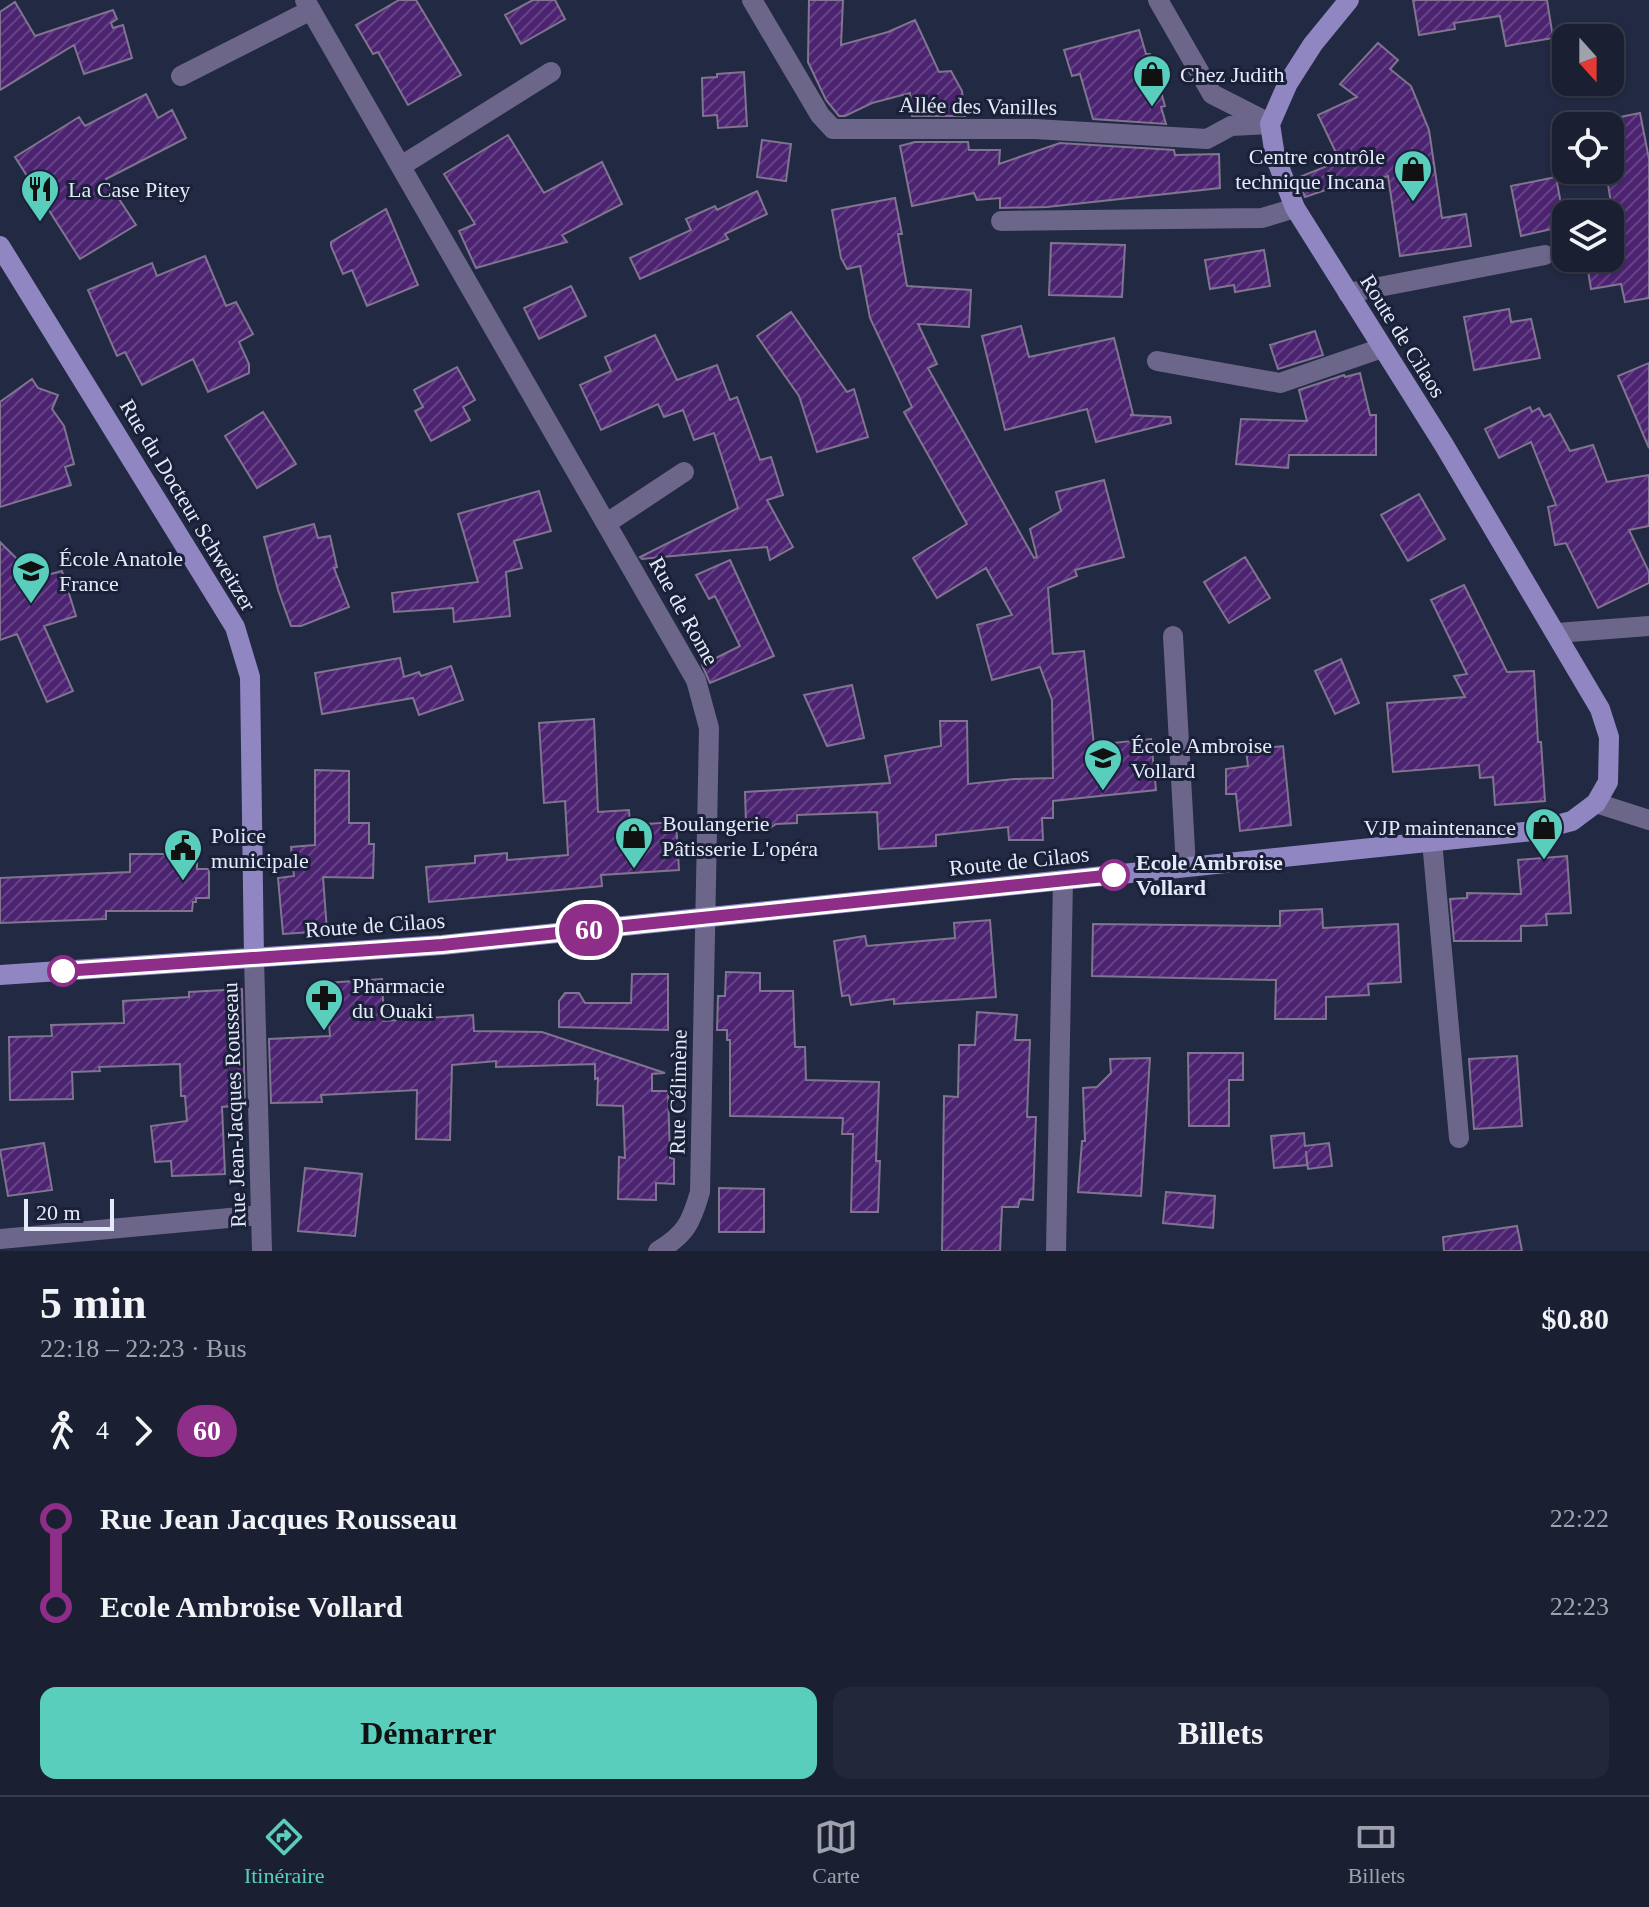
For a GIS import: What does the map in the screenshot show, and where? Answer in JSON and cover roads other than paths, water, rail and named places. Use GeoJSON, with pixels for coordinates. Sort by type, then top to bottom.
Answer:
{"type":"FeatureCollection","features":[{"type":"Feature","properties":{"kind":"main road"},"geometry":{"type":"LineString","coordinates":[[1270,124],[1288,83],[1313,44],[1349,0]]}},
{"type":"Feature","properties":{"kind":"main road","name":"Route de Cilaos"},"geometry":{"type":"LineString","coordinates":[[0,975],[442,945],[1533,831],[1572,821],[1596,803],[1608,782],[1609,737],[1600,709],[1557,633],[1295,208],[1275,156],[1270,124]]}},
{"type":"Feature","properties":{"kind":"main road","name":"Rue du Docteur Schweitzer"},"geometry":{"type":"LineString","coordinates":[[0,246],[235,627],[250,677],[254,958]]}},
{"type":"Feature","properties":{"kind":"street","name":"Allée des Vanilles"},"geometry":{"type":"LineString","coordinates":[[752,0],[820,115],[833,129],[1035,129],[1207,139],[1231,126],[1270,124]]}},
{"type":"Feature","properties":{"kind":"street"},"geometry":{"type":"LineString","coordinates":[[1158,0],[1212,94],[1270,124]]}},
{"type":"Feature","properties":{"kind":"street","name":"Rue de Rome"},"geometry":{"type":"LineString","coordinates":[[181,76],[308,5],[696,680],[709,728],[706,918]]}},
{"type":"Feature","properties":{"kind":"street"},"geometry":{"type":"LineString","coordinates":[[401,166],[551,72]]}},
{"type":"Feature","properties":{"kind":"street"},"geometry":{"type":"LineString","coordinates":[[1001,221],[1262,218],[1295,208]]}},
{"type":"Feature","properties":{"kind":"street"},"geometry":{"type":"LineString","coordinates":[[1348,293],[1545,255]]}},
{"type":"Feature","properties":{"kind":"street"},"geometry":{"type":"LineString","coordinates":[[1157,361],[1280,383],[1382,348]]}},
{"type":"Feature","properties":{"kind":"street"},"geometry":{"type":"LineString","coordinates":[[607,523],[684,472]]}},
{"type":"Feature","properties":{"kind":"street"},"geometry":{"type":"LineString","coordinates":[[1557,633],[1649,626]]}},
{"type":"Feature","properties":{"kind":"street"},"geometry":{"type":"LineString","coordinates":[[1173,636],[1186,867]]}},
{"type":"Feature","properties":{"kind":"street"},"geometry":{"type":"LineString","coordinates":[[1596,803],[1649,820]]}},
{"type":"Feature","properties":{"kind":"street"},"geometry":{"type":"LineString","coordinates":[[1432,841],[1459,1138]]}},
{"type":"Feature","properties":{"kind":"street"},"geometry":{"type":"LineString","coordinates":[[1056,1251],[1063,880]]}},
{"type":"Feature","properties":{"kind":"street","name":"Rue Célimène"},"geometry":{"type":"LineString","coordinates":[[658,1251],[682,1234],[691,1221],[700,1192],[706,918]]}},
{"type":"Feature","properties":{"kind":"street","name":"Rue Jean-Jacques Rousseau"},"geometry":{"type":"LineString","coordinates":[[254,958],[262,1251]]}},
{"type":"Feature","properties":{"kind":"street"},"geometry":{"type":"LineString","coordinates":[[0,1239],[261,1215]]}},
{"type":"Feature","properties":{"kind":"place","name":"Chez Judith"},"geometry":{"type":"Point","coordinates":[1152,108]}},
{"type":"Feature","properties":{"kind":"place","name":"Centre contrôle technique Incana"},"geometry":{"type":"Point","coordinates":[1413,203]}},
{"type":"Feature","properties":{"kind":"place","name":"La Case Pitey"},"geometry":{"type":"Point","coordinates":[40,223]}},
{"type":"Feature","properties":{"kind":"place","name":"École Anatole France"},"geometry":{"type":"Point","coordinates":[31,605]}},
{"type":"Feature","properties":{"kind":"place","name":"École Ambroise Vollard"},"geometry":{"type":"Point","coordinates":[1103,792]}},
{"type":"Feature","properties":{"kind":"place","name":"VJP maintenance"},"geometry":{"type":"Point","coordinates":[1544,861]}},
{"type":"Feature","properties":{"kind":"place","name":"Boulangerie Pâtisserie L'opéra"},"geometry":{"type":"Point","coordinates":[634,870]}},
{"type":"Feature","properties":{"kind":"place","name":"Ecole Ambroise Vollard"},"geometry":{"type":"Point","coordinates":[1114,875]}},
{"type":"Feature","properties":{"kind":"place","name":"Police municipale"},"geometry":{"type":"Point","coordinates":[183,882]}},
{"type":"Feature","properties":{"kind":"place","name":"Pharmacie du Ouaki"},"geometry":{"type":"Point","coordinates":[324,1032]}}]}
